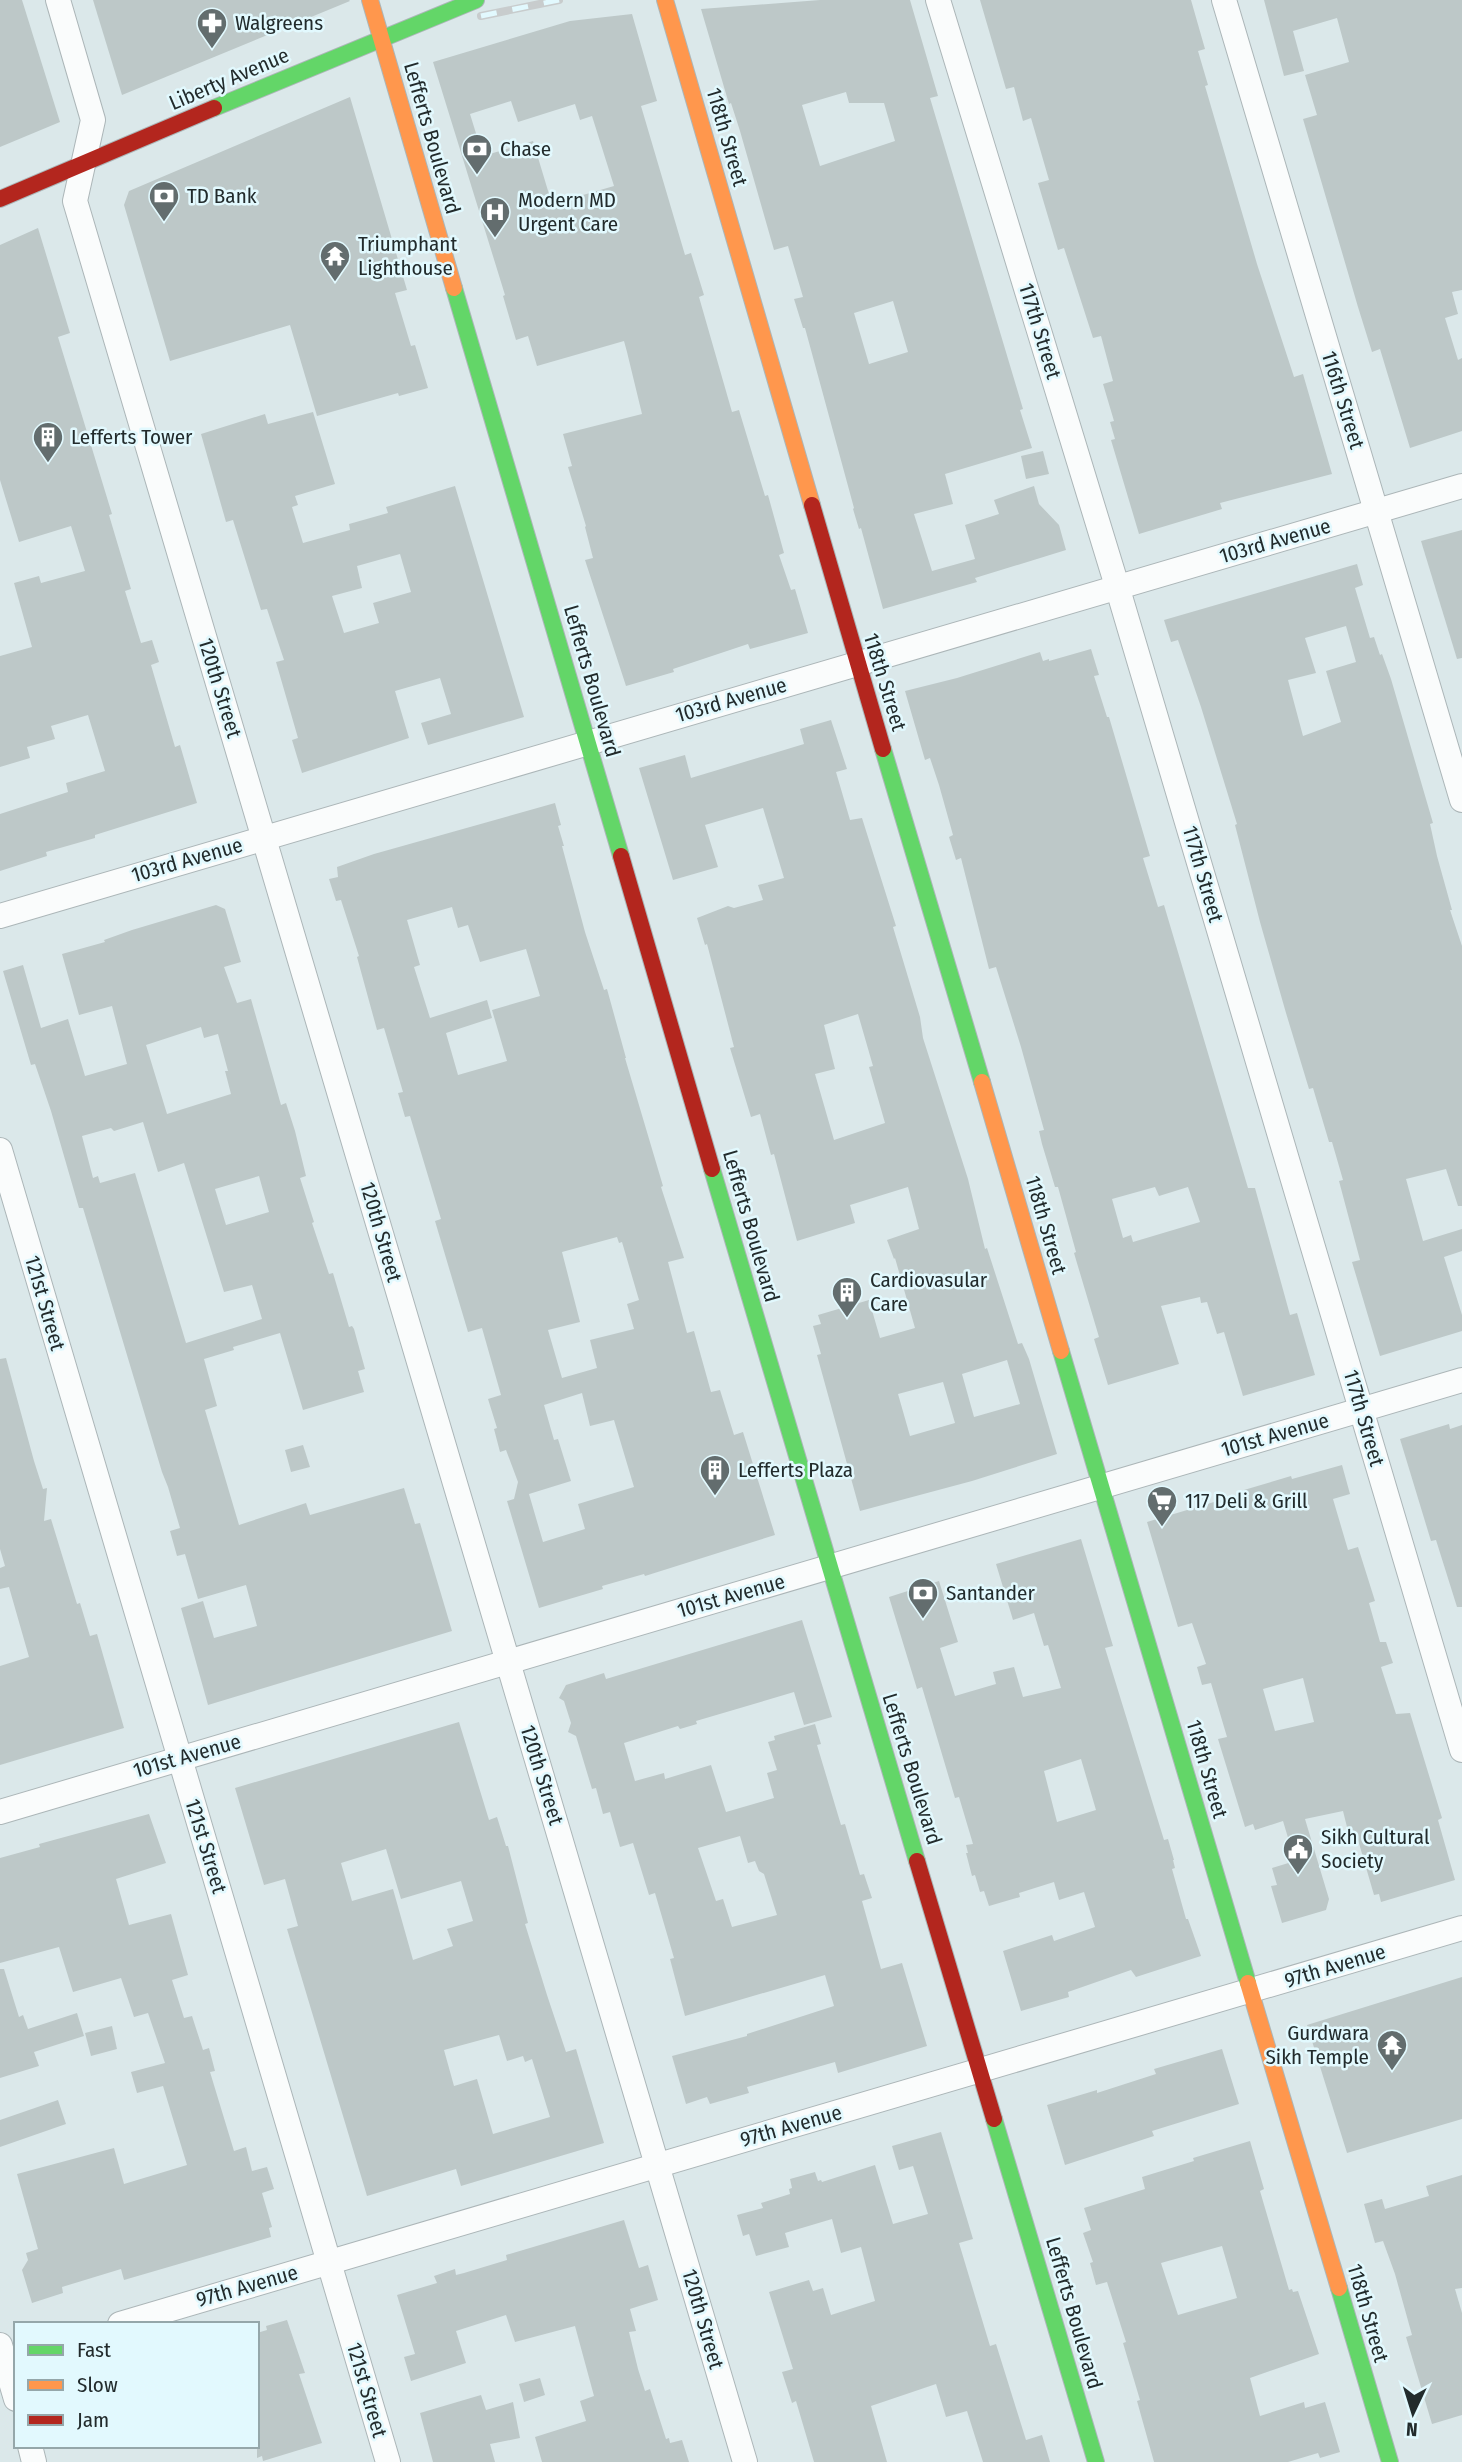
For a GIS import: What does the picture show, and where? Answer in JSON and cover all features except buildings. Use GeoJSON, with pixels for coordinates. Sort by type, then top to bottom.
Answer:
{"type":"FeatureCollection","features":[{"type":"Feature","properties":{"kind":"street","name":"120th Street"},"geometry":{"type":"LineString","coordinates":[[58,0],[93,120],[75,201],[745,2462]]}},
{"type":"Feature","properties":{"kind":"street","name":"Lefferts Boulevard"},"geometry":{"type":"LineString","coordinates":[[370,0],[1096,2462]]}},
{"type":"Feature","properties":{"kind":"street","name":"Liberty Avenue"},"geometry":{"type":"LineString","coordinates":[[0,199],[476,0]]}},
{"type":"Feature","properties":{"kind":"street","name":"118th Street"},"geometry":{"type":"LineString","coordinates":[[664,0],[1390,2462]]}},
{"type":"Feature","properties":{"kind":"street","name":"117th Street"},"geometry":{"type":"LineString","coordinates":[[939,0],[1118,586],[1462,1750]]}},
{"type":"Feature","properties":{"kind":"street","name":"116th Street"},"geometry":{"type":"LineString","coordinates":[[1224,0],[1462,800]]}},
{"type":"Feature","properties":{"kind":"street","name":"103rd Avenue"},"geometry":{"type":"LineString","coordinates":[[0,915],[1462,486]]}},
{"type":"Feature","properties":{"kind":"street","name":"121st Street"},"geometry":{"type":"LineString","coordinates":[[0,1150],[388,2462]]}},
{"type":"Feature","properties":{"kind":"street","name":"101st Avenue"},"geometry":{"type":"LineString","coordinates":[[0,1812],[1462,1380]]}},
{"type":"Feature","properties":{"kind":"street","name":"97th Avenue"},"geometry":{"type":"LineString","coordinates":[[127,2322],[1462,1928]]}},
{"type":"Feature","properties":{"kind":"street"},"geometry":{"type":"LineString","coordinates":[[5,2354],[14,2391]]}},
{"type":"Feature","properties":{"kind":"railway"},"geometry":{"type":"LineString","coordinates":[[481,16],[559,0]]}},
{"type":"Feature","properties":{"kind":"traffic: fast"},"geometry":{"type":"LineString","coordinates":[[214,108],[476,0]]}},
{"type":"Feature","properties":{"kind":"traffic: fast"},"geometry":{"type":"LineString","coordinates":[[454,288],[621,856]]}},
{"type":"Feature","properties":{"kind":"traffic: fast"},"geometry":{"type":"LineString","coordinates":[[883,749],[982,1082]]}},
{"type":"Feature","properties":{"kind":"traffic: fast"},"geometry":{"type":"LineString","coordinates":[[712,1169],[917,1861]]}},
{"type":"Feature","properties":{"kind":"traffic: fast"},"geometry":{"type":"LineString","coordinates":[[1061,1351],[1248,1983]]}},
{"type":"Feature","properties":{"kind":"traffic: fast"},"geometry":{"type":"LineString","coordinates":[[994,2119],[1096,2462]]}},
{"type":"Feature","properties":{"kind":"traffic: fast"},"geometry":{"type":"LineString","coordinates":[[1339,2288],[1390,2462]]}},
{"type":"Feature","properties":{"kind":"traffic: slow"},"geometry":{"type":"LineString","coordinates":[[370,0],[454,288]]}},
{"type":"Feature","properties":{"kind":"traffic: slow"},"geometry":{"type":"LineString","coordinates":[[665,0],[812,505]]}},
{"type":"Feature","properties":{"kind":"traffic: slow"},"geometry":{"type":"LineString","coordinates":[[982,1082],[1061,1351]]}},
{"type":"Feature","properties":{"kind":"traffic: slow"},"geometry":{"type":"LineString","coordinates":[[1248,1983],[1339,2288]]}},
{"type":"Feature","properties":{"kind":"traffic: jam"},"geometry":{"type":"LineString","coordinates":[[0,199],[214,108]]}},
{"type":"Feature","properties":{"kind":"traffic: jam"},"geometry":{"type":"LineString","coordinates":[[812,505],[883,749]]}},
{"type":"Feature","properties":{"kind":"traffic: jam"},"geometry":{"type":"LineString","coordinates":[[621,856],[712,1169]]}},
{"type":"Feature","properties":{"kind":"traffic: jam"},"geometry":{"type":"LineString","coordinates":[[917,1861],[994,2119]]}},
{"type":"Feature","properties":{"kind":"place","name":"Walgreens"},"geometry":{"type":"Point","coordinates":[212,50]}},
{"type":"Feature","properties":{"kind":"place","name":"Chase"},"geometry":{"type":"Point","coordinates":[477,176]}},
{"type":"Feature","properties":{"kind":"place","name":"TD Bank"},"geometry":{"type":"Point","coordinates":[164,223]}},
{"type":"Feature","properties":{"kind":"place","name":"Modern MD Urgent Care"},"geometry":{"type":"Point","coordinates":[495,239]}},
{"type":"Feature","properties":{"kind":"place","name":"Triumphant Lighthouse"},"geometry":{"type":"Point","coordinates":[335,283]}},
{"type":"Feature","properties":{"kind":"place","name":"Lefferts Tower"},"geometry":{"type":"Point","coordinates":[48,464]}},
{"type":"Feature","properties":{"kind":"place","name":"Cardiovasular Care"},"geometry":{"type":"Point","coordinates":[847,1319]}},
{"type":"Feature","properties":{"kind":"place","name":"Lefferts Plaza"},"geometry":{"type":"Point","coordinates":[715,1497]}},
{"type":"Feature","properties":{"kind":"place","name":"117 Deli & Grill"},"geometry":{"type":"Point","coordinates":[1162,1528]}},
{"type":"Feature","properties":{"kind":"place","name":"Santander"},"geometry":{"type":"Point","coordinates":[923,1620]}},
{"type":"Feature","properties":{"kind":"place","name":"Sikh Cultural Society"},"geometry":{"type":"Point","coordinates":[1298,1876]}},
{"type":"Feature","properties":{"kind":"place","name":"Gurdwara Sikh Temple"},"geometry":{"type":"Point","coordinates":[1392,2072]}}]}
